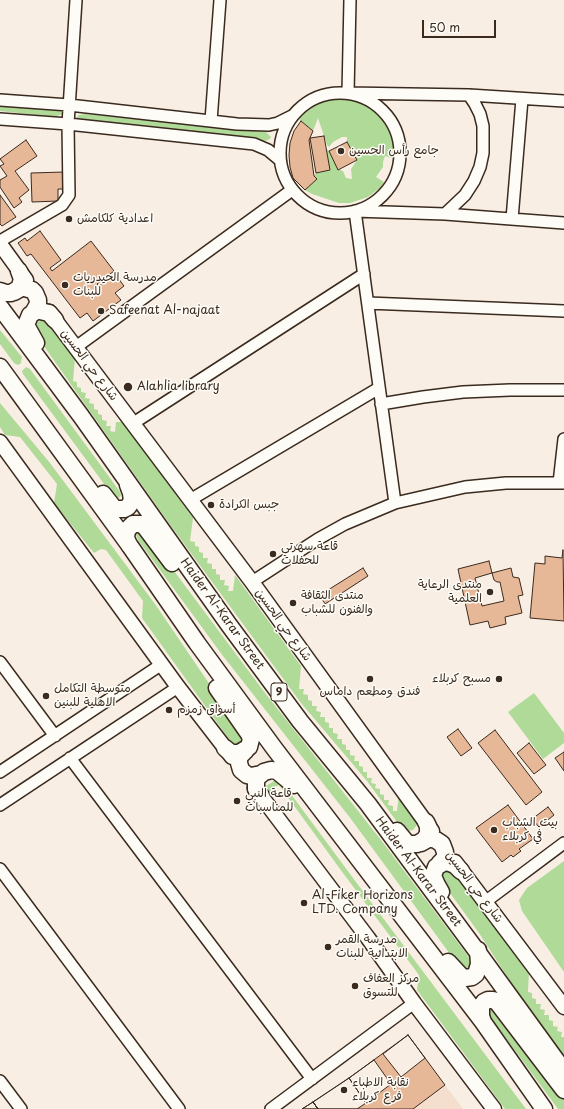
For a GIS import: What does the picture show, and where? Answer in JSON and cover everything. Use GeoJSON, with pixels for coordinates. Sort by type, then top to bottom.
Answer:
{"type":"FeatureCollection","features":[{"type":"Feature","properties":{"kind":"highway"},"geometry":{"type":"LineString","coordinates":[[7,292],[20,286],[22,278],[19,271]]}},
{"type":"Feature","properties":{"kind":"highway"},"geometry":{"type":"LineString","coordinates":[[7,292],[25,288],[32,290],[35,293],[38,304],[27,321],[27,329],[72,394],[77,403],[80,416]]}},
{"type":"Feature","properties":{"kind":"highway","name":"Haider Al-Karar Street"},"geometry":{"type":"LineString","coordinates":[[0,307],[80,416],[229,625],[300,721],[368,804],[564,1072]]}},
{"type":"Feature","properties":{"kind":"highway"},"geometry":{"type":"LineString","coordinates":[[33,313],[36,311],[45,312],[55,320]]}},
{"type":"Feature","properties":{"kind":"highway"},"geometry":{"type":"LineString","coordinates":[[0,367],[130,546],[197,643],[317,806],[483,1022],[544,1109]]}},
{"type":"Feature","properties":{"kind":"highway"},"geometry":{"type":"LineString","coordinates":[[27,403],[37,411],[62,438],[116,509],[124,509],[128,507],[132,501],[131,493],[125,479]]}},
{"type":"Feature","properties":{"kind":"highway"},"geometry":{"type":"LineString","coordinates":[[130,546],[126,538],[126,530],[133,524],[141,524],[145,527],[205,606],[220,620],[229,625]]}},
{"type":"Feature","properties":{"kind":"highway"},"geometry":{"type":"LineString","coordinates":[[197,643],[208,673],[249,734],[250,743],[239,759],[241,770],[247,775],[251,776],[261,774],[268,770],[280,773],[317,806]]}},
{"type":"Feature","properties":{"kind":"highway"},"geometry":{"type":"LineString","coordinates":[[225,748],[235,754],[246,750]]}},
{"type":"Feature","properties":{"kind":"highway"},"geometry":{"type":"LineString","coordinates":[[261,774],[256,780],[256,785],[261,796]]}},
{"type":"Feature","properties":{"kind":"highway"},"geometry":{"type":"LineString","coordinates":[[368,804],[379,811],[406,842],[413,845],[428,839],[432,839],[442,844],[445,855],[444,859],[433,873],[434,880],[436,885],[472,932],[479,954],[479,964],[476,974],[468,978],[460,976],[414,918],[375,881]]}},
{"type":"Feature","properties":{"kind":"highway"},"geometry":{"type":"LineString","coordinates":[[421,843],[428,834],[428,826],[426,822]]}},
{"type":"Feature","properties":{"kind":"highway"},"geometry":{"type":"LineString","coordinates":[[439,864],[447,862],[452,863],[461,871]]}},
{"type":"Feature","properties":{"kind":"highway"},"geometry":{"type":"LineString","coordinates":[[483,1022],[481,1016],[481,1006],[488,1000],[497,1002],[564,1090]]}},
{"type":"Feature","properties":{"kind":"main road","name":"شارع حي الحسين"},"geometry":{"type":"LineString","coordinates":[[0,243],[132,424],[252,582],[461,871],[564,1007]]}},
{"type":"Feature","properties":{"kind":"main road"},"geometry":{"type":"LineString","coordinates":[[0,442],[178,687],[368,938],[414,1003],[494,1109]]}},
{"type":"Feature","properties":{"kind":"street"},"geometry":{"type":"LineString","coordinates":[[0,243],[62,205],[68,199],[68,124],[76,0]]}},
{"type":"Feature","properties":{"kind":"street"},"geometry":{"type":"LineString","coordinates":[[211,121],[220,0]]}},
{"type":"Feature","properties":{"kind":"street"},"geometry":{"type":"LineString","coordinates":[[348,93],[350,0]]}},
{"type":"Feature","properties":{"kind":"street"},"geometry":{"type":"LineString","coordinates":[[0,100],[69,105],[237,124],[269,125],[283,121],[306,103],[319,96],[333,93],[469,95],[564,101]]}},
{"type":"Feature","properties":{"kind":"street"},"geometry":{"type":"LineString","coordinates":[[348,93],[364,97],[378,106],[390,118],[397,132],[401,149],[400,166],[394,181],[384,195],[371,205],[355,211]]}},
{"type":"Feature","properties":{"kind":"street"},"geometry":{"type":"LineString","coordinates":[[445,214],[466,195],[480,167],[483,126],[480,114],[469,95]]}},
{"type":"Feature","properties":{"kind":"street"},"geometry":{"type":"LineString","coordinates":[[512,219],[522,99]]}},
{"type":"Feature","properties":{"kind":"street"},"geometry":{"type":"LineString","coordinates":[[295,113],[282,135],[280,160],[284,176],[292,190],[305,202],[320,210],[338,213],[355,211],[445,214],[564,223]]}},
{"type":"Feature","properties":{"kind":"street"},"geometry":{"type":"LineString","coordinates":[[0,119],[68,124],[254,144],[268,150],[280,160]]}},
{"type":"Feature","properties":{"kind":"street"},"geometry":{"type":"LineString","coordinates":[[76,347],[292,190]]}},
{"type":"Feature","properties":{"kind":"street"},"geometry":{"type":"LineString","coordinates":[[355,211],[395,503]]}},
{"type":"Feature","properties":{"kind":"street"},"geometry":{"type":"LineString","coordinates":[[132,424],[364,274]]}},
{"type":"Feature","properties":{"kind":"street"},"geometry":{"type":"LineString","coordinates":[[368,303],[564,311]]}},
{"type":"Feature","properties":{"kind":"street"},"geometry":{"type":"LineString","coordinates":[[190,500],[379,388]]}},
{"type":"Feature","properties":{"kind":"street"},"geometry":{"type":"LineString","coordinates":[[381,404],[463,392],[564,390]]}},
{"type":"Feature","properties":{"kind":"street"},"geometry":{"type":"LineString","coordinates":[[252,582],[318,539],[345,524],[395,503],[465,487],[506,483],[561,483],[564,439]]}},
{"type":"Feature","properties":{"kind":"street"},"geometry":{"type":"LineString","coordinates":[[0,662],[55,736]]}},
{"type":"Feature","properties":{"kind":"street"},"geometry":{"type":"LineString","coordinates":[[0,772],[162,664]]}},
{"type":"Feature","properties":{"kind":"street"},"geometry":{"type":"LineString","coordinates":[[0,805],[178,687]]}},
{"type":"Feature","properties":{"kind":"street"},"geometry":{"type":"LineString","coordinates":[[70,758],[312,1079]]}},
{"type":"Feature","properties":{"kind":"street"},"geometry":{"type":"LineString","coordinates":[[485,902],[564,843]]}},
{"type":"Feature","properties":{"kind":"street"},"geometry":{"type":"LineString","coordinates":[[0,869],[179,1109]]}},
{"type":"Feature","properties":{"kind":"street"},"geometry":{"type":"LineString","coordinates":[[271,1109],[414,1003]]}},
{"type":"Feature","properties":{"kind":"street"},"geometry":{"type":"LineString","coordinates":[[0,1081],[21,1109]]}},
{"type":"Feature","properties":{"kind":"shaded area"},"geometry":{"type":"Polygon","coordinates":[[[445,1085],[463,1109],[413,1109],[445,1085]]]}},
{"type":"Feature","properties":{"kind":"green space"},"geometry":{"type":"Polygon","coordinates":[[[337,94],[363,99],[379,109],[392,128],[397,142],[397,158],[394,159],[385,156],[383,167],[376,177],[384,182],[380,188],[368,197],[350,203],[339,203],[312,194],[305,190],[317,179],[314,176],[316,173],[330,170],[326,149],[329,151],[338,169],[343,171],[346,178],[352,179],[351,169],[357,160],[347,142],[347,137],[342,137],[333,142],[329,147],[318,118],[313,131],[298,118],[305,109],[315,101],[337,94]]]}},
{"type":"Feature","properties":{"kind":"green space"},"geometry":{"type":"Polygon","coordinates":[[[0,102],[60,109],[62,114],[55,117],[0,111],[0,102]]]}},
{"type":"Feature","properties":{"kind":"green space"},"geometry":{"type":"Polygon","coordinates":[[[85,114],[266,132],[271,137],[265,141],[84,123],[77,121],[77,117],[79,115],[85,114]]]}},
{"type":"Feature","properties":{"kind":"green space"},"geometry":{"type":"Polygon","coordinates":[[[41,320],[48,322],[75,358],[73,381],[77,382],[77,387],[81,388],[81,392],[86,393],[85,398],[90,399],[89,403],[94,404],[94,409],[98,410],[98,414],[102,415],[102,420],[107,421],[106,426],[111,426],[110,431],[115,432],[116,422],[123,422],[193,518],[190,541],[195,542],[195,546],[199,547],[199,552],[203,553],[203,558],[208,558],[207,563],[212,564],[212,569],[216,569],[216,574],[220,575],[220,580],[225,580],[224,585],[229,586],[228,591],[233,591],[235,575],[301,666],[299,689],[304,689],[303,694],[308,695],[308,700],[312,701],[312,706],[317,706],[316,711],[321,712],[320,717],[325,717],[325,722],[329,723],[329,728],[333,728],[333,733],[338,734],[337,739],[342,739],[342,744],[346,745],[346,750],[350,750],[350,755],[355,756],[354,761],[359,761],[359,766],[363,767],[363,772],[367,772],[367,778],[372,778],[371,783],[376,784],[375,788],[380,789],[380,794],[384,795],[384,800],[389,800],[388,805],[393,806],[393,811],[397,811],[399,794],[417,821],[417,825],[413,830],[407,831],[400,826],[367,781],[301,703],[171,526],[36,335],[34,326],[41,320]]]}},
{"type":"Feature","properties":{"kind":"green space"},"geometry":{"type":"Polygon","coordinates":[[[0,330],[22,357],[21,363],[18,365],[14,363],[0,344],[0,330]]]}},
{"type":"Feature","properties":{"kind":"green space"},"geometry":{"type":"Polygon","coordinates":[[[26,367],[30,369],[120,492],[121,495],[119,498],[116,499],[110,492],[23,374],[22,371],[26,367]]]}},
{"type":"Feature","properties":{"kind":"green space"},"geometry":{"type":"Polygon","coordinates":[[[0,403],[50,463],[155,604],[240,729],[242,737],[240,743],[235,744],[231,742],[142,618],[143,601],[106,550],[101,549],[94,553],[54,503],[57,484],[20,437],[5,435],[0,427],[0,403]]]}},
{"type":"Feature","properties":{"kind":"green space"},"geometry":{"type":"Polygon","coordinates":[[[136,529],[145,532],[265,693],[381,840],[471,960],[471,964],[467,969],[461,969],[351,819],[223,656],[138,540],[135,532],[136,529]]]}},
{"type":"Feature","properties":{"kind":"green space"},"geometry":{"type":"Polygon","coordinates":[[[534,693],[564,733],[564,743],[543,759],[508,712],[534,693]]]}},
{"type":"Feature","properties":{"kind":"green space"},"geometry":{"type":"Polygon","coordinates":[[[279,778],[526,1109],[505,1109],[417,990],[419,975],[279,785],[274,787],[271,795],[266,786],[279,778]]]}},
{"type":"Feature","properties":{"kind":"green space"},"geometry":{"type":"Polygon","coordinates":[[[564,861],[564,972],[522,911],[519,900],[527,888],[564,861]]]}},
{"type":"Feature","properties":{"kind":"green space"},"geometry":{"type":"Polygon","coordinates":[[[453,869],[529,971],[528,992],[532,993],[532,998],[536,999],[536,1004],[541,1004],[540,1009],[545,1010],[544,1015],[549,1015],[549,1020],[553,1021],[553,1026],[558,1027],[557,1031],[562,1032],[561,1037],[564,1037],[564,1056],[521,998],[479,933],[442,882],[440,875],[444,870],[453,869]]]}},
{"type":"Feature","properties":{"kind":"green space"},"geometry":{"type":"Polygon","coordinates":[[[490,1005],[564,1096],[564,1109],[558,1109],[494,1022],[489,1014],[488,1007],[490,1005]]]}},
{"type":"Feature","properties":{"kind":"building"},"geometry":{"type":"Polygon","coordinates":[[[301,121],[313,131],[309,140],[314,176],[317,179],[305,190],[293,178],[289,155],[290,143],[294,131],[301,121]]]}},
{"type":"Feature","properties":{"kind":"building"},"geometry":{"type":"Polygon","coordinates":[[[324,136],[330,170],[316,173],[310,138],[324,136]]]}},
{"type":"Feature","properties":{"kind":"building"},"geometry":{"type":"Polygon","coordinates":[[[26,140],[37,156],[15,171],[29,190],[19,198],[22,202],[14,208],[0,187],[0,180],[7,176],[0,166],[4,164],[0,159],[26,140]]]}},
{"type":"Feature","properties":{"kind":"building"},"geometry":{"type":"Polygon","coordinates":[[[347,142],[357,160],[338,170],[329,151],[347,142]]]}},
{"type":"Feature","properties":{"kind":"building"},"geometry":{"type":"Polygon","coordinates":[[[64,172],[64,189],[58,189],[58,201],[32,202],[31,173],[64,172]]]}},
{"type":"Feature","properties":{"kind":"building"},"geometry":{"type":"Polygon","coordinates":[[[0,195],[16,217],[2,226],[0,224],[0,195]]]}},
{"type":"Feature","properties":{"kind":"building"},"geometry":{"type":"Polygon","coordinates":[[[40,231],[61,260],[50,268],[52,271],[91,241],[114,271],[97,284],[99,286],[115,274],[124,286],[115,293],[121,300],[93,321],[87,313],[80,318],[31,254],[27,256],[18,243],[25,238],[27,241],[40,231]]]}},
{"type":"Feature","properties":{"kind":"building"},"geometry":{"type":"Polygon","coordinates":[[[563,550],[564,621],[530,618],[535,563],[545,564],[545,556],[562,558],[563,550]]]}},
{"type":"Feature","properties":{"kind":"building"},"geometry":{"type":"Polygon","coordinates":[[[489,561],[492,573],[511,568],[513,577],[519,578],[523,595],[518,596],[522,613],[505,617],[506,624],[490,628],[488,621],[470,625],[458,569],[489,561]]]}},
{"type":"Feature","properties":{"kind":"building"},"geometry":{"type":"Polygon","coordinates":[[[363,568],[368,576],[325,604],[320,595],[363,568]]]}},
{"type":"Feature","properties":{"kind":"building"},"geometry":{"type":"Polygon","coordinates":[[[492,573],[494,580],[500,582],[504,601],[482,606],[475,578],[492,573]]]}},
{"type":"Feature","properties":{"kind":"building"},"geometry":{"type":"Polygon","coordinates":[[[458,729],[472,748],[461,756],[447,737],[458,729]]]}},
{"type":"Feature","properties":{"kind":"building"},"geometry":{"type":"Polygon","coordinates":[[[495,730],[542,792],[526,805],[478,743],[495,730]]]}},
{"type":"Feature","properties":{"kind":"building"},"geometry":{"type":"Polygon","coordinates":[[[529,743],[546,765],[534,774],[517,753],[529,743]]]}},
{"type":"Feature","properties":{"kind":"building"},"geometry":{"type":"Polygon","coordinates":[[[564,752],[564,771],[555,758],[564,752]]]}},
{"type":"Feature","properties":{"kind":"building"},"geometry":{"type":"Polygon","coordinates":[[[508,805],[533,839],[519,849],[521,851],[513,857],[511,855],[502,862],[476,828],[508,805]]]}},
{"type":"Feature","properties":{"kind":"building"},"geometry":{"type":"Polygon","coordinates":[[[548,807],[554,815],[539,827],[532,819],[548,807]]]}},
{"type":"Feature","properties":{"kind":"building"},"geometry":{"type":"Polygon","coordinates":[[[408,1035],[445,1085],[413,1109],[318,1109],[313,1102],[408,1035]]]}},
{"type":"Feature","properties":{"kind":"building"},"geometry":{"type":"Polygon","coordinates":[[[408,1035],[425,1058],[401,1077],[383,1054],[408,1035]]]}},
{"type":"Feature","properties":{"kind":"building"},"geometry":{"type":"Polygon","coordinates":[[[374,1060],[391,1084],[366,1103],[349,1078],[374,1060]]]}},
{"type":"Feature","properties":{"kind":"building","name":"نقابة الاطباء فرع كربلاء"},"geometry":{"type":"Polygon","coordinates":[[[349,1078],[366,1103],[357,1109],[318,1109],[313,1102],[349,1078]]]}},
{"type":"Feature","properties":{"kind":"building"},"geometry":{"type":"Polygon","coordinates":[[[313,1102],[318,1109],[302,1109],[313,1102]]]}},
{"type":"Feature","properties":{"kind":"building"},"geometry":{"type":"Polygon","coordinates":[[[313,1102],[318,1109],[302,1109],[313,1102]]]}},
{"type":"Feature","properties":{"kind":"place","name":"جامع رأس الحسين"},"geometry":{"type":"Point","coordinates":[341,151]}},
{"type":"Feature","properties":{"kind":"place","name":"اعدادية كلكامش"},"geometry":{"type":"Point","coordinates":[69,219]}},
{"type":"Feature","properties":{"kind":"place","name":"مدرسة الحيدريات للبنات"},"geometry":{"type":"Point","coordinates":[65,285]}},
{"type":"Feature","properties":{"kind":"place","name":"Safeenat Al-najaat"},"geometry":{"type":"Point","coordinates":[101,311]}},
{"type":"Feature","properties":{"kind":"place","name":"Alahlia library"},"geometry":{"type":"Point","coordinates":[128,387]}},
{"type":"Feature","properties":{"kind":"place","name":"جبس الكرادة"},"geometry":{"type":"Point","coordinates":[211,505]}},
{"type":"Feature","properties":{"kind":"place","name":"قاعة سهرتي للحفلات"},"geometry":{"type":"Point","coordinates":[273,554]}},
{"type":"Feature","properties":{"kind":"place","name":"منتدى الرعاية العلمية"},"geometry":{"type":"Point","coordinates":[490,592]}},
{"type":"Feature","properties":{"kind":"place","name":"منتدى الثقافة والفنون للشباب"},"geometry":{"type":"Point","coordinates":[293,603]}},
{"type":"Feature","properties":{"kind":"place","name":"فندق ومطعم داماس"},"geometry":{"type":"Point","coordinates":[370,679]}},
{"type":"Feature","properties":{"kind":"place","name":"مسبح كربلاء"},"geometry":{"type":"Point","coordinates":[499,679]}},
{"type":"Feature","properties":{"kind":"place","name":"متوسطة التكامل الاهلية للبنين"},"geometry":{"type":"Point","coordinates":[46,696]}},
{"type":"Feature","properties":{"kind":"place","name":"أسواق زمزم"},"geometry":{"type":"Point","coordinates":[169,710]}},
{"type":"Feature","properties":{"kind":"place","name":"قاعة النبي للمناسبات"},"geometry":{"type":"Point","coordinates":[237,801]}},
{"type":"Feature","properties":{"kind":"place","name":"بيت الشباب في كربلاء"},"geometry":{"type":"Point","coordinates":[494,830]}},
{"type":"Feature","properties":{"kind":"place","name":"Al-Fiker Horizons LTD. Company"},"geometry":{"type":"Point","coordinates":[304,903]}},
{"type":"Feature","properties":{"kind":"place","name":"مدرسة القمر الابتدائية للبنات"},"geometry":{"type":"Point","coordinates":[328,947]}},
{"type":"Feature","properties":{"kind":"place","name":"مركز العفاف للتسوق"},"geometry":{"type":"Point","coordinates":[355,986]}},
{"type":"Feature","properties":{"kind":"place","name":"نقابة الاطباء فرع كربلاء"},"geometry":{"type":"Point","coordinates":[344,1090]}}]}
